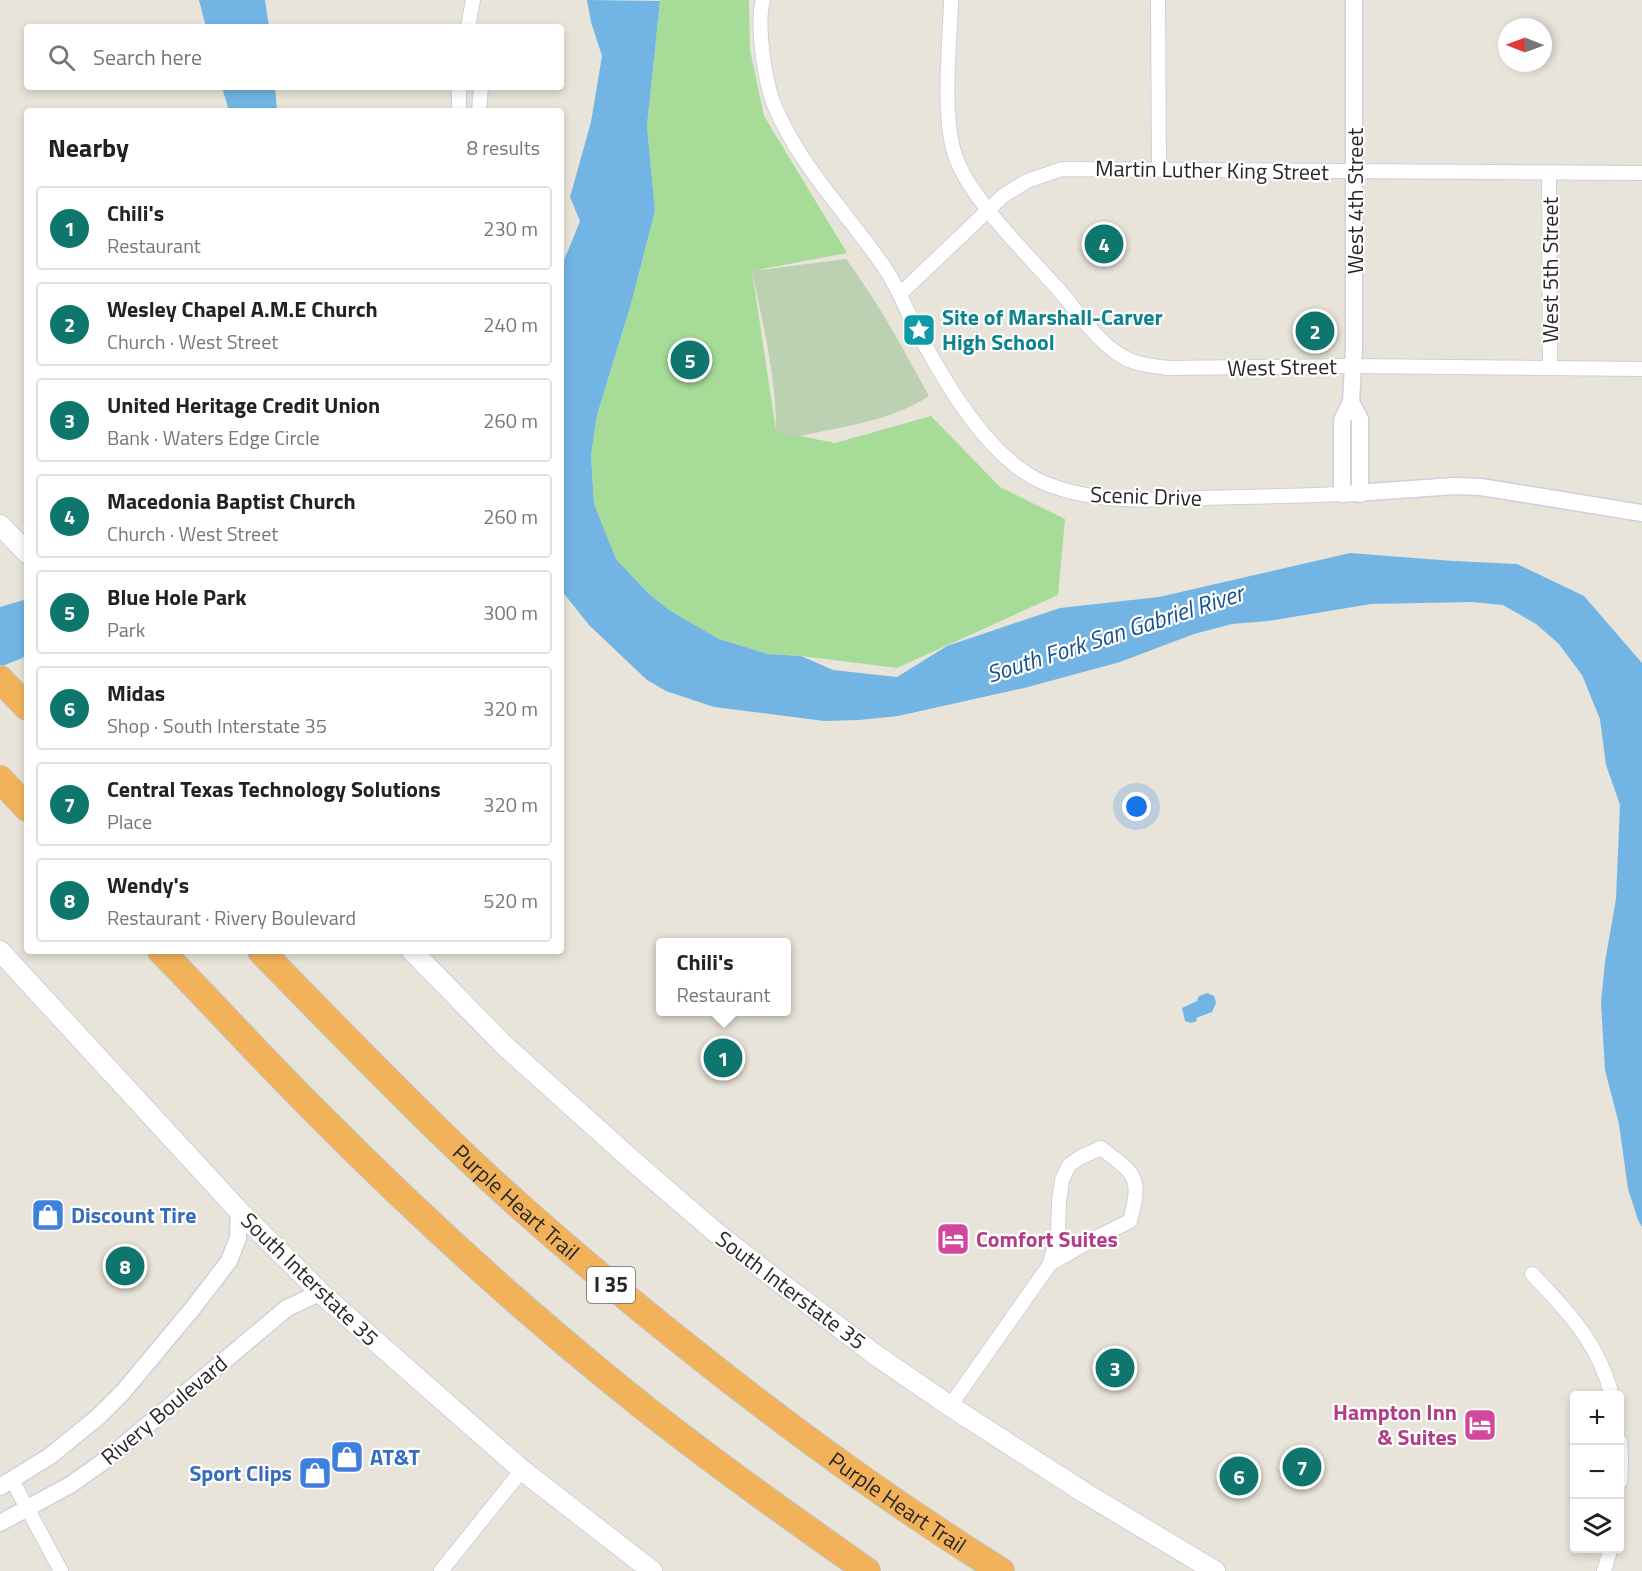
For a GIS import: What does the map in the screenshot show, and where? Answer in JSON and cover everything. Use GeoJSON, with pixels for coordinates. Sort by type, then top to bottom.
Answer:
{"type":"FeatureCollection","features":[{"type":"Feature","properties":{"kind":"highway"},"geometry":{"type":"LineString","coordinates":[[0,679],[24,704]]}},
{"type":"Feature","properties":{"kind":"highway"},"geometry":{"type":"LineString","coordinates":[[0,779],[24,805]]}},
{"type":"Feature","properties":{"kind":"highway"},"geometry":{"type":"LineString","coordinates":[[164,954],[320,1116],[430,1222],[534,1315],[616,1385],[720,1466],[867,1571]]}},
{"type":"Feature","properties":{"kind":"highway","name":"Purple Heart Trail"},"geometry":{"type":"LineString","coordinates":[[264,954],[440,1132],[620,1294],[835,1460],[954,1542],[1001,1571]]}},
{"type":"Feature","properties":{"kind":"main road"},"geometry":{"type":"LineString","coordinates":[[0,525],[24,550]]}},
{"type":"Feature","properties":{"kind":"main road","name":"South Interstate 35"},"geometry":{"type":"LineString","coordinates":[[0,951],[239,1211],[323,1295],[522,1470],[652,1571]]}},
{"type":"Feature","properties":{"kind":"main road","name":"South Interstate 35"},"geometry":{"type":"LineString","coordinates":[[415,954],[505,1046],[714,1231],[878,1356],[950,1406],[1085,1493],[1215,1571]]}},
{"type":"Feature","properties":{"kind":"street"},"geometry":{"type":"LineString","coordinates":[[469,24],[473,0]]}},
{"type":"Feature","properties":{"kind":"street"},"geometry":{"type":"LineString","coordinates":[[473,0],[475,24]]}},
{"type":"Feature","properties":{"kind":"street","name":"Scenic Drive"},"geometry":{"type":"LineString","coordinates":[[763,0],[760,26],[769,89],[775,107],[789,134],[810,168],[883,264],[954,394],[993,446],[1039,480],[1092,496],[1119,499],[1360,494],[1454,486],[1481,487],[1642,513]]}},
{"type":"Feature","properties":{"kind":"street","name":"West Street"},"geometry":{"type":"LineString","coordinates":[[951,0],[948,118],[956,158],[966,178],[989,210],[1094,331],[1114,351],[1130,360],[1169,368],[1352,366],[1642,369]]}},
{"type":"Feature","properties":{"kind":"street"},"geometry":{"type":"LineString","coordinates":[[1158,0],[1159,170]]}},
{"type":"Feature","properties":{"kind":"street","name":"West 4th Street"},"geometry":{"type":"LineString","coordinates":[[1341,494],[1342,420],[1351,402],[1354,347],[1354,0]]}},
{"type":"Feature","properties":{"kind":"street"},"geometry":{"type":"LineString","coordinates":[[459,90],[459,108]]}},
{"type":"Feature","properties":{"kind":"street"},"geometry":{"type":"LineString","coordinates":[[479,108],[481,90]]}},
{"type":"Feature","properties":{"kind":"street","name":"Martin Luther King Street"},"geometry":{"type":"LineString","coordinates":[[900,294],[1004,195],[1027,181],[1062,169],[1642,173]]}},
{"type":"Feature","properties":{"kind":"street","name":"West 5th Street"},"geometry":{"type":"LineString","coordinates":[[1549,173],[1550,368]]}},
{"type":"Feature","properties":{"kind":"street","name":"West 4th Street"},"geometry":{"type":"LineString","coordinates":[[1351,402],[1360,420],[1360,494]]}},
{"type":"Feature","properties":{"kind":"street"},"geometry":{"type":"LineString","coordinates":[[950,1406],[1050,1264],[1058,1231],[1062,1180],[1069,1165],[1101,1148],[1133,1173],[1137,1189],[1130,1221],[1050,1264]]}},
{"type":"Feature","properties":{"kind":"street","name":"Rivery Boulevard"},"geometry":{"type":"LineString","coordinates":[[6,1484],[50,1456],[98,1417],[123,1392],[230,1261],[238,1238],[239,1211]]}},
{"type":"Feature","properties":{"kind":"street"},"geometry":{"type":"LineString","coordinates":[[1532,1274],[1562,1305],[1587,1336],[1607,1375],[1611,1391]]}},
{"type":"Feature","properties":{"kind":"street","name":"Rivery Boulevard"},"geometry":{"type":"LineString","coordinates":[[0,1524],[70,1485],[106,1459],[287,1308],[315,1294],[323,1295]]}},
{"type":"Feature","properties":{"kind":"street"},"geometry":{"type":"LineString","coordinates":[[441,1571],[522,1470]]}},
{"type":"Feature","properties":{"kind":"street"},"geometry":{"type":"LineString","coordinates":[[6,1484],[28,1509],[61,1571]]}},
{"type":"Feature","properties":{"kind":"street"},"geometry":{"type":"LineString","coordinates":[[1605,1571],[1610,1553]]}},
{"type":"Feature","properties":{"kind":"green space"},"geometry":{"type":"Polygon","coordinates":[[[660,0],[749,0],[750,50],[764,116],[847,253],[752,271],[776,431],[835,443],[931,416],[1000,487],[1065,519],[1058,595],[897,668],[768,654],[719,639],[669,610],[648,593],[616,559],[594,504],[591,455],[597,415],[631,304],[655,211],[647,126],[660,0]]]}},
{"type":"Feature","properties":{"kind":"green space"},"geometry":{"type":"Polygon","coordinates":[[[846,259],[900,343],[929,396],[914,405],[881,418],[795,437],[782,435],[776,431],[771,370],[752,271],[846,259]]]}},
{"type":"Feature","properties":{"kind":"water"},"geometry":{"type":"Polygon","coordinates":[[[199,0],[265,0],[269,24],[205,24],[199,0]]]}},
{"type":"Feature","properties":{"kind":"water","name":"South Fork San Gabriel River"},"geometry":{"type":"Polygon","coordinates":[[[587,0],[660,1],[647,126],[655,211],[631,304],[597,415],[591,455],[594,504],[616,559],[648,593],[669,610],[719,639],[768,654],[801,656],[833,670],[897,677],[947,646],[1060,608],[1159,597],[1350,553],[1517,564],[1584,596],[1642,663],[1642,1227],[1628,1189],[1619,1124],[1605,1070],[1601,1002],[1605,962],[1616,899],[1620,805],[1606,765],[1600,719],[1582,675],[1558,643],[1536,624],[1503,605],[1472,602],[1371,604],[1268,621],[1232,624],[1194,634],[1120,662],[1028,687],[898,716],[824,721],[714,707],[666,691],[647,680],[589,625],[564,594],[564,261],[580,221],[570,197],[591,122],[602,56],[591,22],[587,0]]]}},
{"type":"Feature","properties":{"kind":"water"},"geometry":{"type":"Polygon","coordinates":[[[223,90],[275,90],[277,108],[228,108],[223,90]]]}},
{"type":"Feature","properties":{"kind":"water"},"geometry":{"type":"Polygon","coordinates":[[[24,600],[24,657],[0,667],[0,607],[24,600]]]}},
{"type":"Feature","properties":{"kind":"water"},"geometry":{"type":"Polygon","coordinates":[[[1207,993],[1214,996],[1216,1003],[1212,1012],[1196,1018],[1197,1021],[1191,1023],[1185,1021],[1182,1008],[1207,993]]]}},
{"type":"Feature","properties":{"kind":"place","name":"Macedonia Baptist Church"},"geometry":{"type":"Point","coordinates":[1104,244]}},
{"type":"Feature","properties":{"kind":"place","name":"Site of Marshall-Carver High School"},"geometry":{"type":"Point","coordinates":[919,330]}},
{"type":"Feature","properties":{"kind":"place","name":"Wesley Chapel A.M.E Church"},"geometry":{"type":"Point","coordinates":[1315,331]}},
{"type":"Feature","properties":{"kind":"place","name":"Blue Hole Park"},"geometry":{"type":"Point","coordinates":[690,360]}},
{"type":"Feature","properties":{"kind":"place","name":"Chili's"},"geometry":{"type":"Point","coordinates":[723,1058]}},
{"type":"Feature","properties":{"kind":"place","name":"Discount Tire"},"geometry":{"type":"Point","coordinates":[48,1215]}},
{"type":"Feature","properties":{"kind":"place","name":"Comfort Suites"},"geometry":{"type":"Point","coordinates":[953,1239]}},
{"type":"Feature","properties":{"kind":"place","name":"Wendy's"},"geometry":{"type":"Point","coordinates":[125,1266]}},
{"type":"Feature","properties":{"kind":"place","name":"United Heritage Credit Union"},"geometry":{"type":"Point","coordinates":[1115,1368]}},
{"type":"Feature","properties":{"kind":"place","name":"Hampton Inn & Suites"},"geometry":{"type":"Point","coordinates":[1480,1425]}},
{"type":"Feature","properties":{"kind":"place","name":"AT&T"},"geometry":{"type":"Point","coordinates":[347,1457]}},
{"type":"Feature","properties":{"kind":"place","name":"Central Texas Technology Solutions"},"geometry":{"type":"Point","coordinates":[1302,1467]}},
{"type":"Feature","properties":{"kind":"place","name":"Sport Clips"},"geometry":{"type":"Point","coordinates":[315,1473]}},
{"type":"Feature","properties":{"kind":"place","name":"Midas"},"geometry":{"type":"Point","coordinates":[1239,1476]}}]}
